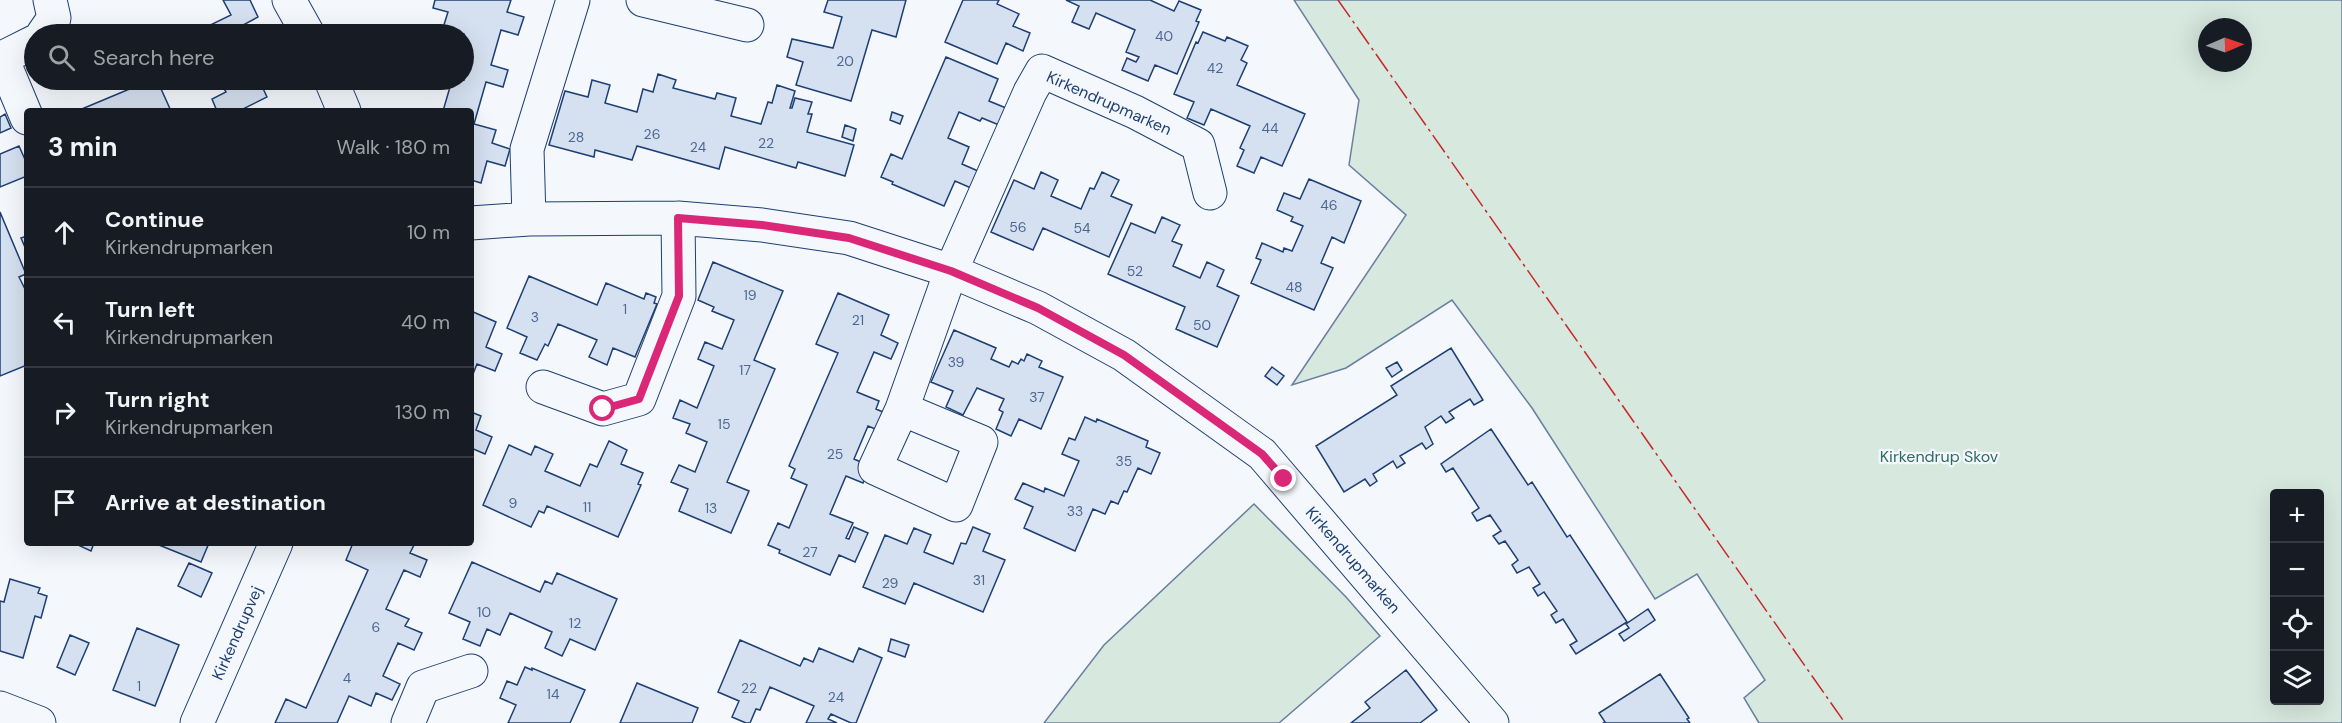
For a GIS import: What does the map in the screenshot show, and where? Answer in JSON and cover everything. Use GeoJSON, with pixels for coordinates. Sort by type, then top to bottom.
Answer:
{"type":"FeatureCollection","features":[{"type":"Feature","properties":{"kind":"street"},"geometry":{"type":"LineString","coordinates":[[50,0],[54,18],[50,24]]}},
{"type":"Feature","properties":{"kind":"street"},"geometry":{"type":"LineString","coordinates":[[289,0],[302,24]]}},
{"type":"Feature","properties":{"kind":"street"},"geometry":{"type":"LineString","coordinates":[[529,219],[527,149],[573,0]]}},
{"type":"Feature","properties":{"kind":"street"},"geometry":{"type":"LineString","coordinates":[[643,0],[747,25]]}},
{"type":"Feature","properties":{"kind":"street"},"geometry":{"type":"LineString","coordinates":[[24,47],[1,58],[24,111]]}},
{"type":"Feature","properties":{"kind":"street","name":"Kirkendrupmarken"},"geometry":{"type":"LineString","coordinates":[[902,409],[951,271],[1030,92],[1042,71],[1135,112],[1198,145],[1210,193]]}},
{"type":"Feature","properties":{"kind":"street"},"geometry":{"type":"LineString","coordinates":[[335,90],[343,108]]}},
{"type":"Feature","properties":{"kind":"street"},"geometry":{"type":"LineString","coordinates":[[543,387],[603,409],[639,399],[679,296],[678,218]]}},
{"type":"Feature","properties":{"kind":"street","name":"Kirkendrupmarken"},"geometry":{"type":"LineString","coordinates":[[474,223],[529,219],[678,218],[762,225],[849,238],[951,271],[1038,308],[1124,355],[1262,454],[1492,723]]}},
{"type":"Feature","properties":{"kind":"street","name":"Kirkendrupvej"},"geometry":{"type":"LineString","coordinates":[[197,723],[275,546]]}},
{"type":"Feature","properties":{"kind":"street"},"geometry":{"type":"LineString","coordinates":[[408,723],[423,687],[471,671]]}},
{"type":"Feature","properties":{"kind":"street"},"geometry":{"type":"LineString","coordinates":[[0,708],[39,723]]}},
{"type":"Feature","properties":{"kind":"green space","name":"Kirkendrup Skov"},"geometry":{"type":"Polygon","coordinates":[[[1294,0],[2342,0],[2342,723],[1759,723],[1744,698],[1765,680],[1697,574],[1655,599],[1532,408],[1452,300],[1346,368],[1292,385],[1406,215],[1349,165],[1359,100],[1294,0]]]}},
{"type":"Feature","properties":{"kind":"green space"},"geometry":{"type":"Polygon","coordinates":[[[1254,504],[1346,597],[1380,636],[1279,723],[1044,723],[1104,645],[1254,504]]]}},
{"type":"Feature","properties":{"kind":"building"},"geometry":{"type":"Polygon","coordinates":[[[223,0],[250,0],[258,17],[245,24],[212,24],[231,15],[223,0]]]}},
{"type":"Feature","properties":{"kind":"building"},"geometry":{"type":"Polygon","coordinates":[[[435,0],[511,0],[507,12],[524,17],[518,35],[501,30],[491,65],[508,70],[503,87],[486,82],[474,124],[474,108],[444,108],[449,90],[474,90],[474,24],[444,24],[448,12],[433,8],[435,0]]]}},
{"type":"Feature","properties":{"kind":"building"},"geometry":{"type":"Polygon","coordinates":[[[828,0],[906,0],[896,37],[872,30],[851,101],[796,85],[803,62],[787,57],[792,39],[833,48],[842,17],[824,12],[828,0]]]}},
{"type":"Feature","properties":{"kind":"building"},"geometry":{"type":"Polygon","coordinates":[[[963,0],[999,0],[997,4],[1019,14],[1013,26],[1030,33],[1023,51],[1006,43],[997,64],[945,42],[963,0]]]}},
{"type":"Feature","properties":{"kind":"building"},"geometry":{"type":"Polygon","coordinates":[[[1066,0],[1150,0],[1174,11],[1179,1],[1201,10],[1196,21],[1199,22],[1177,74],[1155,65],[1148,81],[1122,70],[1127,58],[1136,62],[1139,57],[1126,52],[1135,30],[1096,13],[1089,29],[1072,22],[1079,6],[1066,0]]]}},
{"type":"Feature","properties":{"kind":"building"},"geometry":{"type":"Polygon","coordinates":[[[1203,32],[1225,41],[1227,37],[1248,46],[1241,60],[1247,63],[1237,85],[1305,114],[1282,166],[1261,157],[1254,173],[1237,166],[1244,150],[1240,148],[1250,126],[1211,109],[1204,125],[1187,118],[1194,102],[1174,94],[1196,42],[1198,43],[1203,32]]]}},
{"type":"Feature","properties":{"kind":"building"},"geometry":{"type":"Polygon","coordinates":[[[946,57],[998,79],[989,101],[1006,108],[999,125],[982,118],[980,121],[959,112],[948,138],[969,147],[962,164],[978,171],[971,188],[955,181],[944,206],[881,177],[891,154],[902,159],[946,57]]]}},
{"type":"Feature","properties":{"kind":"building"},"geometry":{"type":"Polygon","coordinates":[[[658,74],[676,80],[673,88],[715,99],[717,93],[736,98],[731,116],[761,124],[768,102],[772,103],[777,85],[795,91],[790,108],[795,98],[812,102],[808,114],[812,114],[807,132],[854,145],[845,176],[798,162],[796,168],[725,147],[719,169],[637,146],[632,160],[595,150],[594,157],[549,145],[565,91],[588,97],[592,80],[610,85],[605,103],[637,112],[643,89],[653,92],[658,74]]]}},
{"type":"Feature","properties":{"kind":"building"},"geometry":{"type":"Polygon","coordinates":[[[127,90],[162,90],[170,108],[84,108],[127,90]]]}},
{"type":"Feature","properties":{"kind":"building"},"geometry":{"type":"Polygon","coordinates":[[[225,90],[264,90],[267,97],[245,108],[216,108],[212,99],[226,92],[225,90]]]}},
{"type":"Feature","properties":{"kind":"building"},"geometry":{"type":"Polygon","coordinates":[[[892,112],[903,116],[900,124],[890,120],[892,112]]]}},
{"type":"Feature","properties":{"kind":"building"},"geometry":{"type":"Polygon","coordinates":[[[5,114],[11,128],[0,133],[0,117],[5,114]]]}},
{"type":"Feature","properties":{"kind":"building"},"geometry":{"type":"Polygon","coordinates":[[[474,124],[496,130],[492,143],[510,149],[505,166],[487,161],[481,183],[474,181],[474,124]]]}},
{"type":"Feature","properties":{"kind":"building"},"geometry":{"type":"Polygon","coordinates":[[[845,125],[856,129],[853,141],[842,137],[845,125]]]}},
{"type":"Feature","properties":{"kind":"building"},"geometry":{"type":"Polygon","coordinates":[[[19,146],[24,157],[24,177],[0,187],[0,154],[19,146]]]}},
{"type":"Feature","properties":{"kind":"building"},"geometry":{"type":"Polygon","coordinates":[[[1041,172],[1058,180],[1051,196],[1081,209],[1090,188],[1094,189],[1102,172],[1119,180],[1111,196],[1132,205],[1109,257],[1043,228],[1033,250],[991,232],[1014,180],[1034,189],[1041,172]]]}},
{"type":"Feature","properties":{"kind":"building"},"geometry":{"type":"Polygon","coordinates":[[[1309,179],[1361,201],[1344,243],[1332,237],[1321,263],[1333,268],[1314,310],[1251,283],[1261,260],[1256,258],[1262,243],[1283,252],[1284,248],[1292,251],[1303,226],[1291,221],[1293,217],[1277,210],[1284,193],[1300,199],[1309,179]]]}},
{"type":"Feature","properties":{"kind":"building"},"geometry":{"type":"Polygon","coordinates":[[[0,212],[24,269],[24,275],[19,277],[24,287],[24,366],[0,376],[0,212]]]}},
{"type":"Feature","properties":{"kind":"building"},"geometry":{"type":"Polygon","coordinates":[[[1162,217],[1180,225],[1172,241],[1182,245],[1173,266],[1200,278],[1207,262],[1224,270],[1217,286],[1239,296],[1217,347],[1176,329],[1185,307],[1108,274],[1131,223],[1155,233],[1162,217]]]}},
{"type":"Feature","properties":{"kind":"building"},"geometry":{"type":"Polygon","coordinates":[[[713,262],[783,291],[754,360],[775,369],[727,482],[749,491],[731,533],[679,511],[688,489],[671,482],[679,465],[695,472],[707,442],[686,433],[690,424],[673,418],[680,400],[697,408],[714,366],[698,359],[705,342],[722,349],[734,320],[712,311],[714,307],[698,300],[713,262]]]}},
{"type":"Feature","properties":{"kind":"building"},"geometry":{"type":"Polygon","coordinates":[[[529,276],[597,305],[606,283],[644,299],[646,293],[656,297],[654,303],[657,304],[635,357],[613,348],[607,365],[589,357],[597,340],[558,324],[548,346],[545,344],[537,360],[520,353],[527,337],[507,328],[529,276]]]}},
{"type":"Feature","properties":{"kind":"building"},"geometry":{"type":"Polygon","coordinates":[[[838,293],[889,315],[881,335],[898,343],[891,359],[874,352],[857,392],[879,401],[876,409],[892,416],[885,433],[868,426],[854,459],[870,466],[863,483],[846,476],[830,514],[853,523],[846,538],[849,539],[854,527],[868,533],[855,562],[839,555],[830,575],[779,553],[780,550],[768,545],[778,523],[789,528],[807,485],[791,478],[795,469],[789,466],[838,353],[816,344],[838,293]]]}},
{"type":"Feature","properties":{"kind":"building"},"geometry":{"type":"Polygon","coordinates":[[[474,312],[496,322],[486,347],[502,354],[495,371],[477,364],[474,372],[474,312]]]}},
{"type":"Feature","properties":{"kind":"building"},"geometry":{"type":"Polygon","coordinates":[[[954,330],[996,348],[991,359],[1009,367],[1012,361],[1018,364],[1021,359],[1024,361],[1027,354],[1042,361],[1039,367],[1063,377],[1041,429],[1019,419],[1011,436],[996,429],[1003,412],[999,410],[1004,399],[977,388],[963,415],[946,407],[953,391],[931,382],[954,330]]]}},
{"type":"Feature","properties":{"kind":"building"},"geometry":{"type":"Polygon","coordinates":[[[1451,348],[1483,400],[1474,405],[1470,399],[1449,412],[1454,418],[1446,423],[1441,416],[1425,427],[1433,444],[1426,449],[1422,443],[1400,456],[1405,463],[1397,468],[1393,461],[1373,474],[1377,481],[1370,486],[1365,479],[1344,492],[1316,446],[1397,395],[1391,386],[1451,348]]]}},
{"type":"Feature","properties":{"kind":"building"},"geometry":{"type":"Polygon","coordinates":[[[1397,362],[1402,370],[1392,377],[1386,368],[1397,362]]]}},
{"type":"Feature","properties":{"kind":"building"},"geometry":{"type":"Polygon","coordinates":[[[1272,367],[1284,376],[1277,385],[1265,376],[1272,367]]]}},
{"type":"Feature","properties":{"kind":"building"},"geometry":{"type":"Polygon","coordinates":[[[474,413],[481,416],[476,430],[492,437],[485,454],[474,449],[474,413]]]}},
{"type":"Feature","properties":{"kind":"building"},"geometry":{"type":"Polygon","coordinates":[[[1085,417],[1096,422],[1097,419],[1148,441],[1146,447],[1160,453],[1151,474],[1138,468],[1127,492],[1124,491],[1118,504],[1111,501],[1105,514],[1093,509],[1075,551],[1024,528],[1033,507],[1015,499],[1023,483],[1044,492],[1045,488],[1064,496],[1079,461],[1062,454],[1069,438],[1075,440],[1085,417]]]}},
{"type":"Feature","properties":{"kind":"building"},"geometry":{"type":"Polygon","coordinates":[[[1491,429],[1528,485],[1532,482],[1567,537],[1570,535],[1627,622],[1576,654],[1570,645],[1577,641],[1563,619],[1556,623],[1551,615],[1557,611],[1544,592],[1538,596],[1533,588],[1540,584],[1529,567],[1517,573],[1512,565],[1518,560],[1505,541],[1499,544],[1493,536],[1501,531],[1490,515],[1477,521],[1472,513],[1479,508],[1453,468],[1446,472],[1441,464],[1491,429]]]}},
{"type":"Feature","properties":{"kind":"building"},"geometry":{"type":"Polygon","coordinates":[[[609,441],[627,450],[621,464],[643,473],[638,484],[641,485],[618,537],[547,506],[544,513],[539,511],[531,527],[483,505],[509,445],[531,455],[535,446],[553,454],[545,471],[580,486],[590,464],[597,467],[609,441]]]}},
{"type":"Feature","properties":{"kind":"building"},"geometry":{"type":"Polygon","coordinates":[[[973,527],[990,534],[983,551],[1005,560],[983,612],[914,583],[905,604],[863,587],[885,535],[907,544],[914,528],[931,535],[924,552],[953,564],[961,543],[966,544],[973,527]]]}},
{"type":"Feature","properties":{"kind":"building"},"geometry":{"type":"Polygon","coordinates":[[[80,546],[93,546],[91,551],[80,546]]]}},
{"type":"Feature","properties":{"kind":"building"},"geometry":{"type":"Polygon","coordinates":[[[161,546],[208,546],[201,562],[161,546]]]}},
{"type":"Feature","properties":{"kind":"building"},"geometry":{"type":"Polygon","coordinates":[[[352,546],[414,546],[410,553],[427,560],[420,577],[404,570],[386,609],[409,619],[405,626],[422,633],[414,650],[398,643],[383,676],[400,684],[392,700],[376,693],[371,706],[349,696],[337,723],[275,723],[286,699],[306,708],[368,570],[346,560],[352,546]]]}},
{"type":"Feature","properties":{"kind":"building"},"geometry":{"type":"Polygon","coordinates":[[[472,562],[540,592],[545,581],[552,584],[557,573],[617,599],[595,650],[570,639],[562,656],[545,648],[552,632],[510,613],[500,635],[487,629],[480,646],[463,639],[470,622],[449,613],[472,562]]]}},
{"type":"Feature","properties":{"kind":"building"},"geometry":{"type":"Polygon","coordinates":[[[189,563],[212,573],[201,597],[178,586],[189,563]]]}},
{"type":"Feature","properties":{"kind":"building"},"geometry":{"type":"Polygon","coordinates":[[[10,579],[40,588],[38,593],[47,596],[41,618],[35,616],[23,658],[0,651],[0,601],[4,602],[10,579]]]}},
{"type":"Feature","properties":{"kind":"building"},"geometry":{"type":"Polygon","coordinates":[[[1648,609],[1655,620],[1624,641],[1619,634],[1629,628],[1626,624],[1648,609]]]}},
{"type":"Feature","properties":{"kind":"building"},"geometry":{"type":"Polygon","coordinates":[[[137,628],[179,645],[155,706],[113,690],[137,628]]]}},
{"type":"Feature","properties":{"kind":"building"},"geometry":{"type":"Polygon","coordinates":[[[70,635],[89,643],[75,675],[57,667],[70,635]]]}},
{"type":"Feature","properties":{"kind":"building"},"geometry":{"type":"Polygon","coordinates":[[[891,639],[909,645],[905,657],[888,651],[891,639]]]}},
{"type":"Feature","properties":{"kind":"building"},"geometry":{"type":"Polygon","coordinates":[[[740,640],[800,666],[804,658],[813,662],[819,648],[853,662],[859,648],[882,658],[856,723],[831,714],[828,719],[837,723],[806,723],[814,706],[770,687],[760,710],[756,709],[750,723],[746,723],[732,717],[739,701],[718,692],[740,640]]]}},
{"type":"Feature","properties":{"kind":"building"},"geometry":{"type":"Polygon","coordinates":[[[525,667],[585,690],[570,723],[508,723],[516,705],[500,698],[507,681],[517,685],[525,667]]]}},
{"type":"Feature","properties":{"kind":"building"},"geometry":{"type":"Polygon","coordinates":[[[1406,670],[1437,710],[1420,723],[1351,723],[1370,708],[1365,702],[1406,670]]]}},
{"type":"Feature","properties":{"kind":"building"},"geometry":{"type":"Polygon","coordinates":[[[1660,674],[1690,723],[1603,723],[1605,722],[1599,713],[1660,674]]]}},
{"type":"Feature","properties":{"kind":"building"},"geometry":{"type":"Polygon","coordinates":[[[637,683],[698,708],[692,723],[620,723],[637,683]]]}},
{"type":"Feature","properties":{"kind":"power"},"geometry":{"type":"LineString","coordinates":[[1338,0],[1845,723]]}},
{"type":"Feature","properties":{"kind":"route"},"geometry":{"type":"LineString","coordinates":[[603,409],[639,399],[679,296],[678,218],[762,225],[849,238],[951,271],[1038,308],[1124,355],[1262,454],[1284,479]]}}]}
